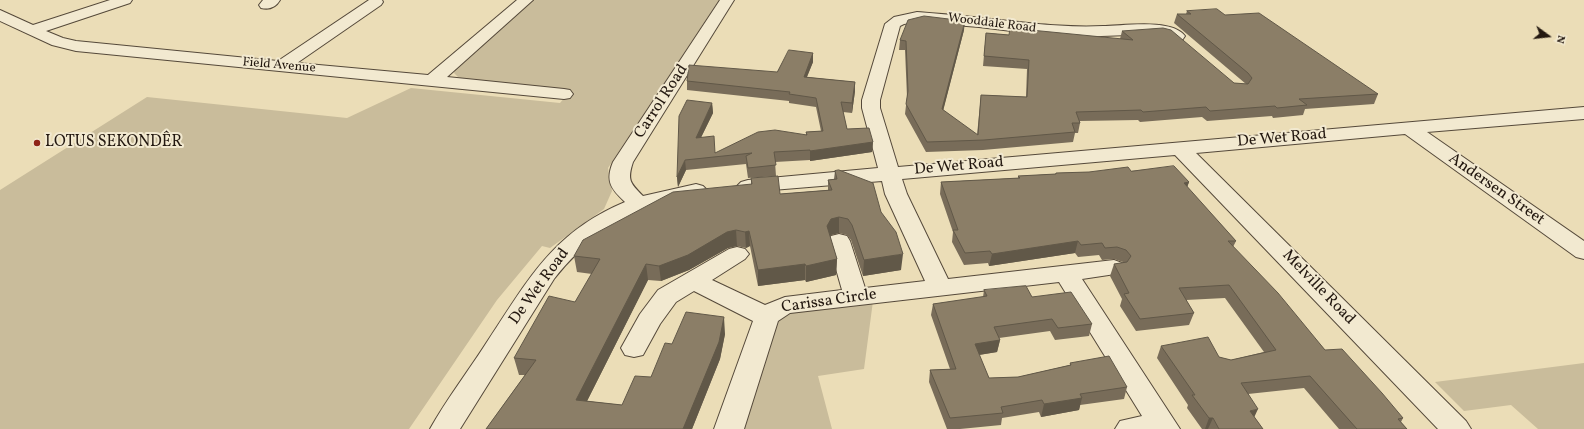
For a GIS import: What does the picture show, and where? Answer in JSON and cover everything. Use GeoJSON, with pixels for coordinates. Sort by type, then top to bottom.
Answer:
{"type":"FeatureCollection","features":[{"type":"Feature","properties":{"kind":"street"},"geometry":{"type":"LineString","coordinates":[[32,30],[125,0]]}},
{"type":"Feature","properties":{"kind":"street"},"geometry":{"type":"LineString","coordinates":[[433,80],[526,0]]}},
{"type":"Feature","properties":{"kind":"street","name":"Carrol Road"},"geometry":{"type":"LineString","coordinates":[[638,203],[622,186],[618,179],[619,171],[623,162],[727,0]]}},
{"type":"Feature","properties":{"kind":"street"},"geometry":{"type":"LineString","coordinates":[[280,67],[376,2]]}},
{"type":"Feature","properties":{"kind":"street","name":"Field Avenue"},"geometry":{"type":"LineString","coordinates":[[0,14],[58,42],[76,46],[564,94]]}},
{"type":"Feature","properties":{"kind":"street","name":"Wooddale Road"},"geometry":{"type":"LineString","coordinates":[[890,173],[872,115],[871,100],[892,28],[899,20],[907,18],[931,17],[1052,31],[1102,32],[1140,29],[1161,30],[1176,35],[1189,46]]}},
{"type":"Feature","properties":{"kind":"street","name":"De Wet Road"},"geometry":{"type":"LineString","coordinates":[[445,429],[545,274],[557,259],[587,230],[604,219],[638,203],[675,193],[720,188],[1584,113]]}},
{"type":"Feature","properties":{"kind":"street","name":"Andersen Street"},"geometry":{"type":"LineString","coordinates":[[1408,128],[1584,252]]}},
{"type":"Feature","properties":{"kind":"street","name":"Melville Road"},"geometry":{"type":"LineString","coordinates":[[1180,148],[1456,429]]}},
{"type":"Feature","properties":{"kind":"street"},"geometry":{"type":"LineString","coordinates":[[890,173],[896,194],[940,288]]}},
{"type":"Feature","properties":{"kind":"street"},"geometry":{"type":"LineString","coordinates":[[839,241],[856,297]]}},
{"type":"Feature","properties":{"kind":"street"},"geometry":{"type":"LineString","coordinates":[[634,348],[649,320],[667,296],[737,254]]}},
{"type":"Feature","properties":{"kind":"street","name":"Carissa Circle"},"geometry":{"type":"LineString","coordinates":[[729,429],[767,317],[775,310],[786,306],[856,297],[1114,268]]}},
{"type":"Feature","properties":{"kind":"street"},"geometry":{"type":"LineString","coordinates":[[1066,274],[1163,427],[1130,429]]}},
{"type":"Feature","properties":{"kind":"street"},"geometry":{"type":"LineString","coordinates":[[693,280],[767,317]]}},
{"type":"Feature","properties":{"kind":"shaded area"},"geometry":{"type":"Polygon","coordinates":[[[532,0],[719,0],[608,168],[612,191],[604,209],[550,248],[542,246],[497,300],[409,429],[0,429],[0,190],[147,97],[347,118],[411,88],[560,103],[571,90],[486,83],[462,79],[454,73],[455,70],[532,0]]]}},
{"type":"Feature","properties":{"kind":"shaded area"},"geometry":{"type":"Polygon","coordinates":[[[873,301],[864,369],[818,376],[832,429],[738,429],[773,323],[791,311],[873,301]]]}},
{"type":"Feature","properties":{"kind":"shaded area"},"geometry":{"type":"Polygon","coordinates":[[[1584,363],[1584,429],[1538,429],[1511,405],[1464,411],[1435,382],[1584,363]]]}},
{"type":"Feature","properties":{"kind":"building"},"geometry":{"type":"Polygon","coordinates":[[[1217,9],[1225,15],[1259,13],[1378,94],[1299,99],[1307,105],[1277,108],[1275,106],[1210,111],[1206,107],[1143,112],[1141,110],[1076,112],[1080,123],[1072,123],[1075,132],[984,140],[927,142],[906,104],[908,91],[906,41],[900,40],[908,20],[924,16],[965,21],[942,109],[978,135],[981,95],[1027,97],[1029,60],[984,56],[986,33],[1009,35],[1010,28],[1133,40],[1122,31],[1163,28],[1171,30],[1234,83],[1248,84],[1252,78],[1248,73],[1177,14],[1191,14],[1187,11],[1217,9]]]}},
{"type":"Feature","properties":{"kind":"building"},"geometry":{"type":"Polygon","coordinates":[[[789,50],[813,53],[804,77],[855,82],[852,103],[841,102],[847,129],[869,128],[873,142],[810,151],[774,152],[776,165],[748,168],[746,156],[752,153],[685,160],[677,177],[679,116],[687,100],[712,103],[696,138],[714,136],[715,153],[758,132],[775,130],[807,135],[806,132],[823,131],[816,98],[789,94],[790,92],[687,81],[689,65],[777,72],[789,50]]]}},
{"type":"Feature","properties":{"kind":"building"},"geometry":{"type":"Polygon","coordinates":[[[1174,166],[1189,182],[1184,183],[1236,241],[1228,241],[1278,293],[1325,350],[1342,349],[1403,418],[1398,419],[1407,429],[1357,429],[1310,376],[1241,383],[1258,409],[1250,411],[1263,429],[1219,429],[1213,418],[1209,418],[1192,395],[1195,395],[1161,346],[1208,337],[1219,357],[1231,360],[1276,350],[1229,285],[1179,288],[1194,313],[1140,319],[1124,294],[1129,293],[1114,264],[1127,262],[1131,256],[1126,250],[1117,247],[1105,248],[1102,243],[1081,245],[1078,241],[992,254],[990,251],[965,253],[953,230],[958,230],[941,182],[1020,178],[1018,176],[1089,172],[1128,167],[1131,171],[1174,166]]]}},
{"type":"Feature","properties":{"kind":"building"},"geometry":{"type":"Polygon","coordinates":[[[839,170],[873,183],[881,212],[896,232],[903,254],[864,260],[852,225],[848,219],[839,217],[831,219],[827,226],[837,259],[806,266],[805,264],[758,270],[749,231],[745,232],[736,230],[727,232],[688,255],[659,266],[646,264],[576,400],[622,405],[635,376],[651,377],[665,343],[672,344],[686,312],[724,317],[719,342],[683,429],[486,429],[536,360],[514,358],[549,296],[575,302],[600,259],[574,256],[583,240],[673,192],[752,184],[751,178],[778,176],[780,194],[832,190],[828,180],[837,179],[835,171],[839,170]]]}},
{"type":"Feature","properties":{"kind":"building"},"geometry":{"type":"Polygon","coordinates":[[[1026,286],[1032,297],[1071,292],[1092,324],[1058,328],[1052,319],[994,327],[1000,340],[975,344],[989,378],[1018,377],[1071,365],[1070,363],[1109,356],[1127,387],[1080,394],[1082,398],[1044,404],[1042,400],[1001,407],[1003,413],[950,418],[930,370],[956,369],[933,304],[987,296],[984,290],[1026,286]]]}},
{"type":"Feature","properties":{"kind":"place","name":"LOTUS SEKONDÊR"},"geometry":{"type":"Point","coordinates":[37,143]}}]}
